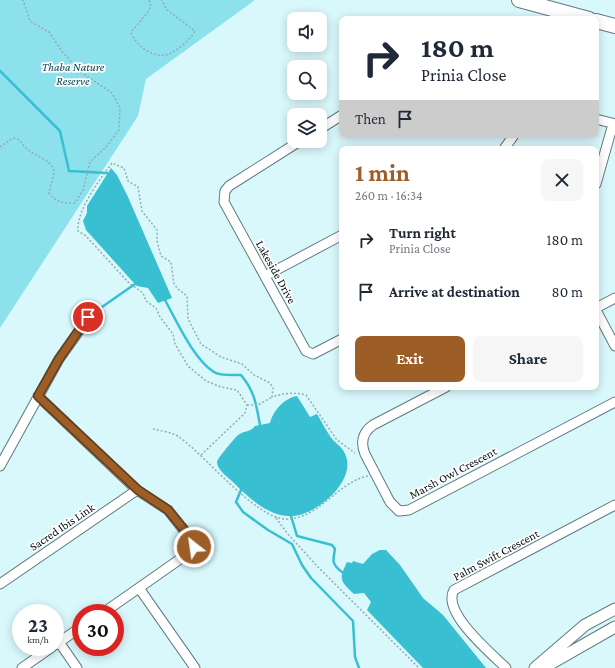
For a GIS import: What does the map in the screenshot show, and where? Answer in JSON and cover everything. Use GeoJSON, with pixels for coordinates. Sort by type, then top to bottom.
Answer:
{"type":"FeatureCollection","features":[{"type":"Feature","properties":{"kind":"main road"},"geometry":{"type":"LineString","coordinates":[[519,0],[578,16]]}},
{"type":"Feature","properties":{"kind":"main road"},"geometry":{"type":"LineString","coordinates":[[599,22],[615,26]]}},
{"type":"Feature","properties":{"kind":"street"},"geometry":{"type":"LineString","coordinates":[[327,125],[339,117]]}},
{"type":"Feature","properties":{"kind":"street"},"geometry":{"type":"LineString","coordinates":[[599,120],[614,124],[599,174]]}},
{"type":"Feature","properties":{"kind":"street","name":"Lakeside Drive"},"geometry":{"type":"LineString","coordinates":[[289,148],[229,186],[225,192],[224,202],[308,353],[313,354],[339,341]]}},
{"type":"Feature","properties":{"kind":"street"},"geometry":{"type":"LineString","coordinates":[[265,276],[339,237]]}},
{"type":"Feature","properties":{"kind":"street"},"geometry":{"type":"LineString","coordinates":[[599,307],[615,298]]}},
{"type":"Feature","properties":{"kind":"street"},"geometry":{"type":"LineString","coordinates":[[599,315],[615,346]]}},
{"type":"Feature","properties":{"kind":"street"},"geometry":{"type":"LineString","coordinates":[[0,466],[59,359],[88,317]]}},
{"type":"Feature","properties":{"kind":"street","name":"Marsh Owl Crescent"},"geometry":{"type":"LineString","coordinates":[[440,390],[370,428],[362,440],[363,449],[366,456],[393,506],[399,511],[404,512],[615,402]]}},
{"type":"Feature","properties":{"kind":"street"},"geometry":{"type":"LineString","coordinates":[[38,396],[138,490],[168,510],[194,543],[193,550],[115,604]]}},
{"type":"Feature","properties":{"kind":"street","name":"Sacred Ibis Link"},"geometry":{"type":"LineString","coordinates":[[0,584],[138,490]]}},
{"type":"Feature","properties":{"kind":"street","name":"Palm Swift Crescent"},"geometry":{"type":"LineString","coordinates":[[506,668],[462,622],[452,602],[451,596],[454,590],[615,505]]}},
{"type":"Feature","properties":{"kind":"street"},"geometry":{"type":"LineString","coordinates":[[139,588],[194,668]]}},
{"type":"Feature","properties":{"kind":"street"},"geometry":{"type":"LineString","coordinates":[[534,668],[579,629],[615,609]]}},
{"type":"Feature","properties":{"kind":"street"},"geometry":{"type":"LineString","coordinates":[[543,668],[615,628]]}},
{"type":"Feature","properties":{"kind":"street"},"geometry":{"type":"LineString","coordinates":[[64,654],[77,668]]}},
{"type":"Feature","properties":{"kind":"street"},"geometry":{"type":"LineString","coordinates":[[22,668],[39,656]]}},
{"type":"Feature","properties":{"kind":"path"},"geometry":{"type":"LineString","coordinates":[[0,147],[16,138],[27,149],[47,161],[53,167],[54,174],[48,193],[53,198],[65,204],[75,203],[83,190],[85,176],[90,162],[106,147],[119,130],[121,119],[118,103],[112,93],[82,73],[63,53],[49,32],[30,21],[23,0]]}},
{"type":"Feature","properties":{"kind":"path"},"geometry":{"type":"LineString","coordinates":[[149,0],[151,6],[148,12],[131,32],[134,40],[143,49],[158,54],[168,55],[191,37],[194,31],[166,9],[162,0]]}},
{"type":"Feature","properties":{"kind":"path"},"geometry":{"type":"LineString","coordinates":[[201,455],[245,413],[247,405],[238,390],[221,387],[206,381],[188,366],[175,344],[173,334],[160,317],[156,308],[146,300],[143,292],[129,283],[86,236],[78,231],[78,218],[112,163],[124,168],[128,181],[138,187],[142,211],[157,230],[159,251],[161,256],[171,262],[174,284],[187,296],[188,319],[201,344],[221,357],[242,364],[254,375],[270,383],[273,388],[272,397]]}},
{"type":"Feature","properties":{"kind":"path"},"geometry":{"type":"LineString","coordinates":[[247,405],[258,405],[272,397],[285,393],[298,393],[306,395],[337,440],[356,453],[366,456]]}},
{"type":"Feature","properties":{"kind":"path"},"geometry":{"type":"LineString","coordinates":[[153,429],[178,436],[201,455],[232,486],[275,517],[287,533],[317,566],[419,668]]}},
{"type":"Feature","properties":{"kind":"path"},"geometry":{"type":"LineString","coordinates":[[275,517],[286,519],[298,517],[330,501],[355,480],[376,475]]}},
{"type":"Feature","properties":{"kind":"green space","name":"Thaba Nature Reserve"},"geometry":{"type":"Polygon","coordinates":[[[0,0],[255,0],[146,79],[138,116],[0,328],[0,0]]]}},
{"type":"Feature","properties":{"kind":"shaded area"},"geometry":{"type":"Polygon","coordinates":[[[111,168],[117,175],[128,197],[172,298],[158,303],[148,288],[137,286],[86,230],[83,221],[87,213],[87,206],[111,168]]]}},
{"type":"Feature","properties":{"kind":"shaded area"},"geometry":{"type":"Polygon","coordinates":[[[297,396],[310,417],[317,414],[333,440],[342,449],[346,456],[347,467],[344,478],[329,498],[308,512],[288,516],[280,515],[265,509],[258,504],[224,474],[219,468],[217,462],[237,436],[251,430],[255,426],[270,423],[276,410],[284,402],[297,396]]]}},
{"type":"Feature","properties":{"kind":"shaded area"},"geometry":{"type":"Polygon","coordinates":[[[380,550],[386,550],[400,565],[423,598],[443,615],[486,668],[423,668],[367,610],[371,602],[364,593],[354,594],[343,582],[342,576],[347,562],[352,563],[353,561],[363,564],[372,554],[380,550]]]}},
{"type":"Feature","properties":{"kind":"waterway"},"geometry":{"type":"LineString","coordinates":[[0,71],[60,131],[69,171],[107,173]]}},
{"type":"Feature","properties":{"kind":"waterway"},"geometry":{"type":"LineString","coordinates":[[102,307],[135,284]]}},
{"type":"Feature","properties":{"kind":"waterway"},"geometry":{"type":"LineString","coordinates":[[165,300],[186,339],[199,358],[214,372],[227,375],[241,375],[246,381],[256,404],[260,425]]}},
{"type":"Feature","properties":{"kind":"waterway"},"geometry":{"type":"LineString","coordinates":[[241,490],[236,502],[243,512],[268,530],[292,544],[302,565],[311,578],[353,621],[355,657],[359,668]]}},
{"type":"Feature","properties":{"kind":"waterway"},"geometry":{"type":"LineString","coordinates":[[291,516],[297,536],[332,545],[335,549],[333,559],[334,564],[342,572]]}},
{"type":"Feature","properties":{"kind":"route"},"geometry":{"type":"LineString","coordinates":[[88,317],[59,359],[38,396],[138,490],[168,510],[191,538],[194,543],[194,547]]}}]}
